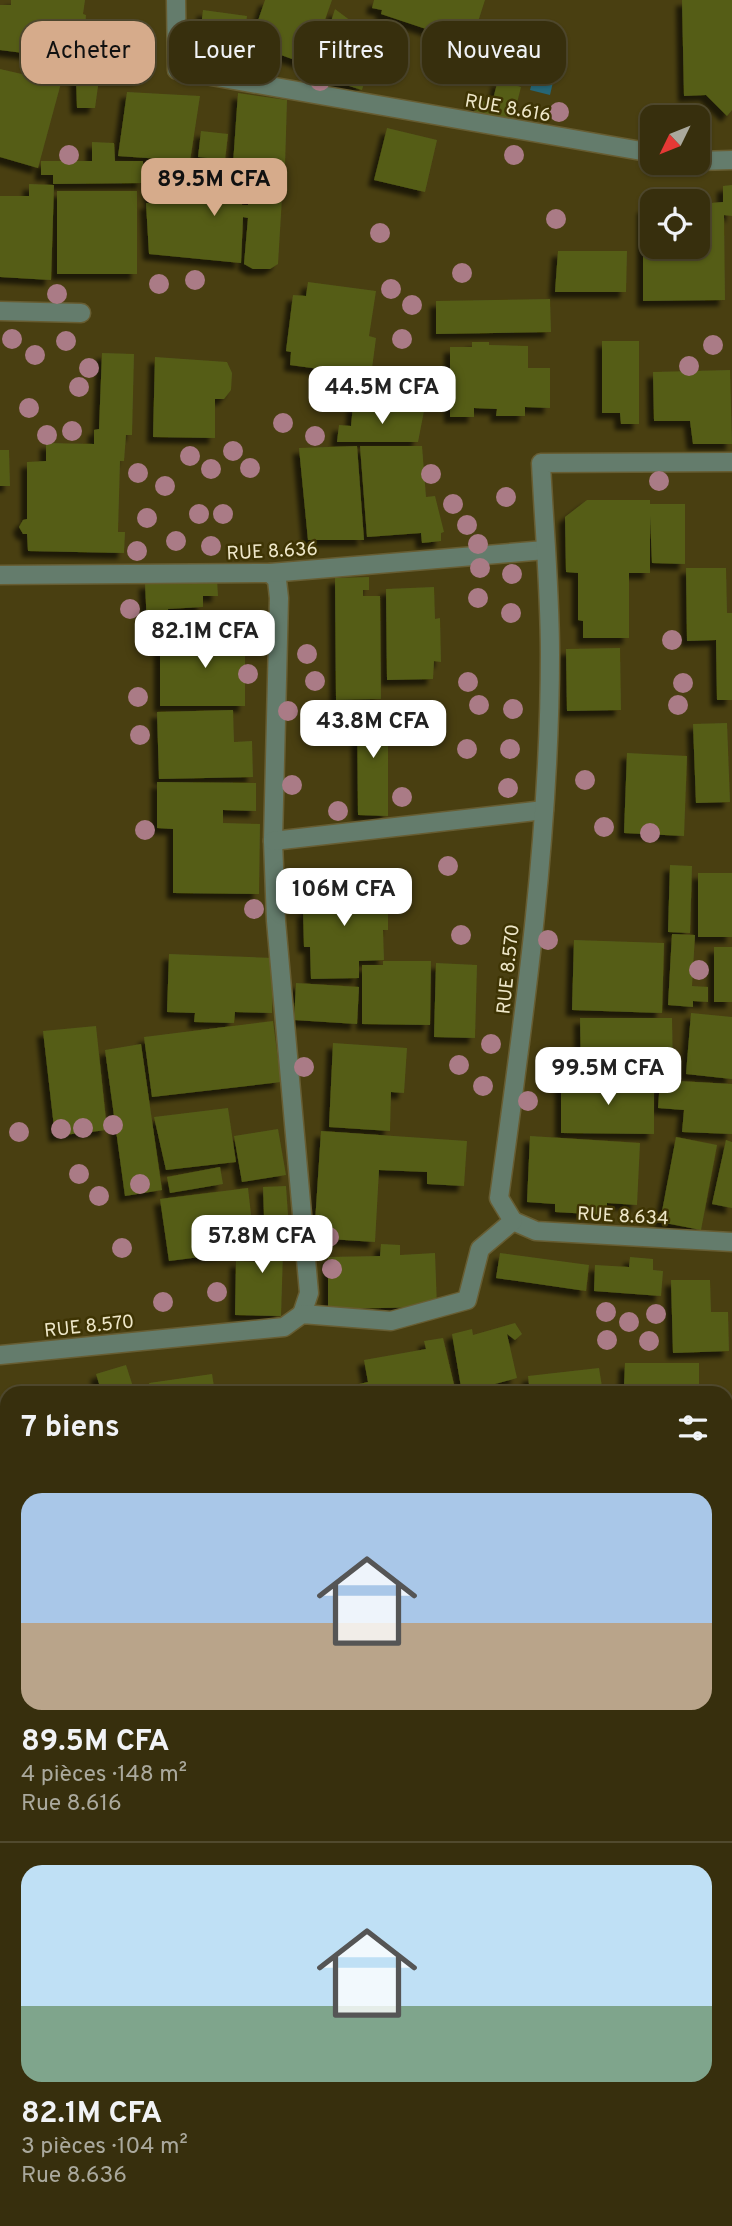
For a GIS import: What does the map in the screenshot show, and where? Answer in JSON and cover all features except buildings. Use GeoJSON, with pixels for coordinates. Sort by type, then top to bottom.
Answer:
{"type":"FeatureCollection","features":[{"type":"Feature","properties":{"kind":"street","name":"RUE 8.616"},"geometry":{"type":"LineString","coordinates":[[176,0],[177,70],[640,151]]}},
{"type":"Feature","properties":{"kind":"street"},"geometry":{"type":"LineString","coordinates":[[710,161],[732,160]]}},
{"type":"Feature","properties":{"kind":"street"},"geometry":{"type":"LineString","coordinates":[[0,312],[80,313]]}},
{"type":"Feature","properties":{"kind":"street","name":"RUE 8.570"},"geometry":{"type":"LineString","coordinates":[[0,1355],[284,1327],[302,1314],[391,1321],[467,1300],[480,1249],[513,1221],[499,1198],[522,1027],[544,810],[550,654],[541,463],[732,462]]}},
{"type":"Feature","properties":{"kind":"street","name":"RUE 8.636"},"geometry":{"type":"LineString","coordinates":[[0,575],[270,573],[545,550]]}},
{"type":"Feature","properties":{"kind":"street"},"geometry":{"type":"LineString","coordinates":[[270,573],[276,580],[279,598],[273,841],[276,921],[309,1293],[302,1314]]}},
{"type":"Feature","properties":{"kind":"street"},"geometry":{"type":"LineString","coordinates":[[273,841],[544,810]]}},
{"type":"Feature","properties":{"kind":"street","name":"RUE 8.634"},"geometry":{"type":"LineString","coordinates":[[513,1221],[536,1231],[732,1242]]}},
{"type":"Feature","properties":{"kind":"water"},"geometry":{"type":"Polygon","coordinates":[[[532,84],[553,84],[550,95],[530,90],[532,84]]]}}]}
